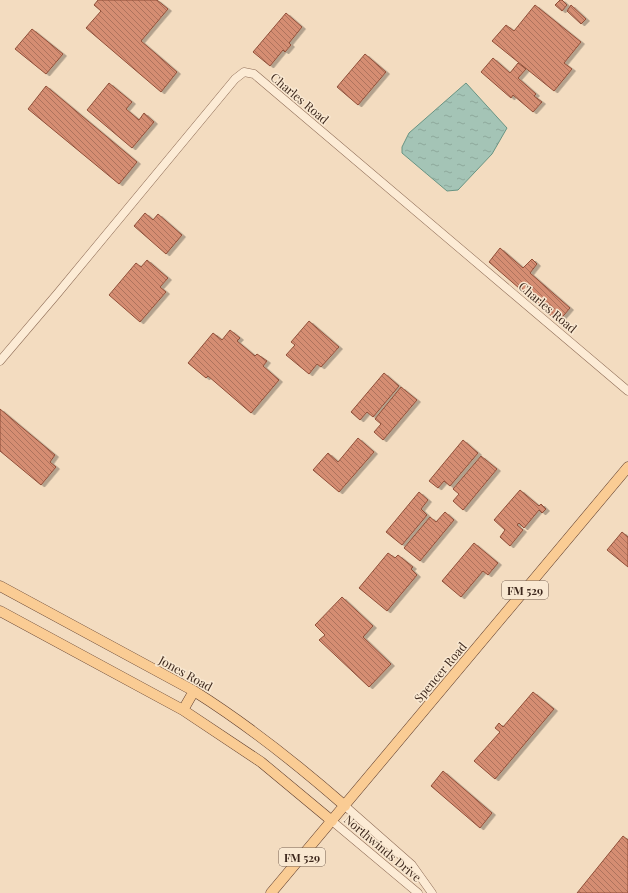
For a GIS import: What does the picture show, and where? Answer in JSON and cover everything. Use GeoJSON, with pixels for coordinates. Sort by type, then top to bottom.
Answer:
{"type":"FeatureCollection","features":[{"type":"Feature","properties":{"kind":"main road","name":"Spencer Road"},"geometry":{"type":"LineString","coordinates":[[271,893],[628,467]]}},
{"type":"Feature","properties":{"kind":"main road","name":"Jones Road"},"geometry":{"type":"LineString","coordinates":[[0,586],[194,691],[246,725],[270,743],[345,806]]}},
{"type":"Feature","properties":{"kind":"main road"},"geometry":{"type":"LineString","coordinates":[[0,611],[183,710],[261,762],[332,821]]}},
{"type":"Feature","properties":{"kind":"main road"},"geometry":{"type":"LineString","coordinates":[[183,710],[194,691]]}},
{"type":"Feature","properties":{"kind":"street","name":"Charles Road"},"geometry":{"type":"LineString","coordinates":[[0,361],[235,79],[244,72],[254,74],[628,391]]}},
{"type":"Feature","properties":{"kind":"street","name":"Northwinds Drive"},"geometry":{"type":"LineString","coordinates":[[345,806],[412,865],[432,893]]}},
{"type":"Feature","properties":{"kind":"street","name":"Northwinds Drive"},"geometry":{"type":"LineString","coordinates":[[332,821],[418,893]]}},
{"type":"Feature","properties":{"kind":"water"},"geometry":{"type":"Polygon","coordinates":[[[466,83],[507,128],[492,154],[458,190],[447,191],[402,153],[402,147],[409,133],[466,83]]]}},
{"type":"Feature","properties":{"kind":"building"},"geometry":{"type":"Polygon","coordinates":[[[98,0],[157,0],[168,9],[141,41],[177,72],[161,92],[86,28],[101,11],[94,5],[98,0]]]}},
{"type":"Feature","properties":{"kind":"building"},"geometry":{"type":"Polygon","coordinates":[[[560,0],[567,5],[562,11],[555,5],[560,0]]]}},
{"type":"Feature","properties":{"kind":"building"},"geometry":{"type":"Polygon","coordinates":[[[535,5],[581,42],[564,63],[572,69],[554,91],[492,41],[506,25],[514,31],[535,5]]]}},
{"type":"Feature","properties":{"kind":"building"},"geometry":{"type":"Polygon","coordinates":[[[571,5],[586,19],[581,24],[567,11],[571,5]]]}},
{"type":"Feature","properties":{"kind":"building"},"geometry":{"type":"Polygon","coordinates":[[[286,13],[302,27],[289,43],[291,45],[285,52],[283,50],[270,66],[253,52],[286,13]]]}},
{"type":"Feature","properties":{"kind":"building"},"geometry":{"type":"Polygon","coordinates":[[[32,29],[63,54],[46,74],[15,49],[32,29]]]}},
{"type":"Feature","properties":{"kind":"building"},"geometry":{"type":"Polygon","coordinates":[[[365,54],[386,72],[358,105],[337,87],[365,54]]]}},
{"type":"Feature","properties":{"kind":"building"},"geometry":{"type":"Polygon","coordinates":[[[493,58],[510,73],[518,63],[526,69],[518,78],[536,94],[534,96],[542,102],[533,112],[513,95],[511,98],[481,72],[493,58]]]}},
{"type":"Feature","properties":{"kind":"building"},"geometry":{"type":"Polygon","coordinates":[[[109,83],[132,102],[126,109],[139,120],[144,113],[154,122],[132,148],[87,110],[109,83]]]}},
{"type":"Feature","properties":{"kind":"building"},"geometry":{"type":"Polygon","coordinates":[[[46,86],[137,162],[119,184],[28,109],[46,86]]]}},
{"type":"Feature","properties":{"kind":"building"},"geometry":{"type":"Polygon","coordinates":[[[145,213],[153,220],[158,214],[182,235],[166,254],[134,226],[145,213]]]}},
{"type":"Feature","properties":{"kind":"building"},"geometry":{"type":"Polygon","coordinates":[[[500,248],[523,268],[532,259],[537,264],[530,273],[570,308],[558,322],[489,262],[500,248]]]}},
{"type":"Feature","properties":{"kind":"building"},"geometry":{"type":"Polygon","coordinates":[[[147,260],[168,278],[160,287],[166,292],[140,322],[109,295],[136,263],[141,267],[147,260]]]}},
{"type":"Feature","properties":{"kind":"building"},"geometry":{"type":"Polygon","coordinates":[[[309,321],[339,347],[321,367],[317,364],[309,374],[286,355],[295,345],[291,342],[309,321]]]}},
{"type":"Feature","properties":{"kind":"building"},"geometry":{"type":"Polygon","coordinates":[[[230,330],[240,338],[237,341],[255,356],[257,354],[267,361],[263,366],[279,380],[251,413],[208,376],[206,378],[188,363],[213,333],[222,340],[230,330]]]}},
{"type":"Feature","properties":{"kind":"building"},"geometry":{"type":"Polygon","coordinates":[[[384,373],[399,386],[373,417],[367,412],[360,420],[351,412],[384,373]]]}},
{"type":"Feature","properties":{"kind":"building"},"geometry":{"type":"Polygon","coordinates":[[[401,387],[417,400],[383,440],[374,432],[381,424],[375,419],[401,387]]]}},
{"type":"Feature","properties":{"kind":"building"},"geometry":{"type":"Polygon","coordinates":[[[0,409],[55,455],[50,462],[56,467],[41,485],[0,451],[0,409]]]}},
{"type":"Feature","properties":{"kind":"building"},"geometry":{"type":"Polygon","coordinates":[[[358,438],[374,452],[339,492],[313,470],[328,453],[338,462],[358,438]]]}},
{"type":"Feature","properties":{"kind":"building"},"geometry":{"type":"Polygon","coordinates":[[[463,440],[478,453],[450,486],[444,481],[438,488],[429,481],[463,440]]]}},
{"type":"Feature","properties":{"kind":"building"},"geometry":{"type":"Polygon","coordinates":[[[481,456],[497,469],[463,510],[453,501],[459,494],[453,489],[481,456]]]}},
{"type":"Feature","properties":{"kind":"building"},"geometry":{"type":"Polygon","coordinates":[[[520,490],[539,506],[541,504],[546,509],[542,513],[539,510],[524,528],[519,523],[517,525],[523,530],[510,546],[500,537],[505,530],[494,520],[520,490]]]}},
{"type":"Feature","properties":{"kind":"building"},"geometry":{"type":"Polygon","coordinates":[[[419,492],[428,500],[421,509],[427,515],[402,545],[386,532],[419,492]]]}},
{"type":"Feature","properties":{"kind":"building"},"geometry":{"type":"Polygon","coordinates":[[[445,512],[454,520],[420,561],[404,548],[430,517],[436,522],[445,512]]]}},
{"type":"Feature","properties":{"kind":"building"},"geometry":{"type":"Polygon","coordinates":[[[622,532],[628,537],[628,567],[607,550],[622,532]]]}},
{"type":"Feature","properties":{"kind":"building"},"geometry":{"type":"Polygon","coordinates":[[[474,543],[498,563],[488,575],[483,571],[461,597],[442,581],[474,543]]]}},
{"type":"Feature","properties":{"kind":"building"},"geometry":{"type":"Polygon","coordinates":[[[388,553],[395,558],[398,555],[413,567],[411,569],[417,575],[387,611],[359,588],[388,553]]]}},
{"type":"Feature","properties":{"kind":"building"},"geometry":{"type":"Polygon","coordinates":[[[342,597],[373,626],[363,637],[391,664],[369,687],[319,640],[325,635],[315,625],[342,597]]]}},
{"type":"Feature","properties":{"kind":"building"},"geometry":{"type":"Polygon","coordinates":[[[533,692],[554,709],[495,779],[474,761],[500,732],[495,728],[499,723],[503,727],[533,692]]]}},
{"type":"Feature","properties":{"kind":"building"},"geometry":{"type":"Polygon","coordinates":[[[443,771],[492,813],[480,828],[431,786],[443,771]]]}},
{"type":"Feature","properties":{"kind":"building"},"geometry":{"type":"Polygon","coordinates":[[[623,836],[628,840],[628,893],[577,893],[623,836]]]}}]}
